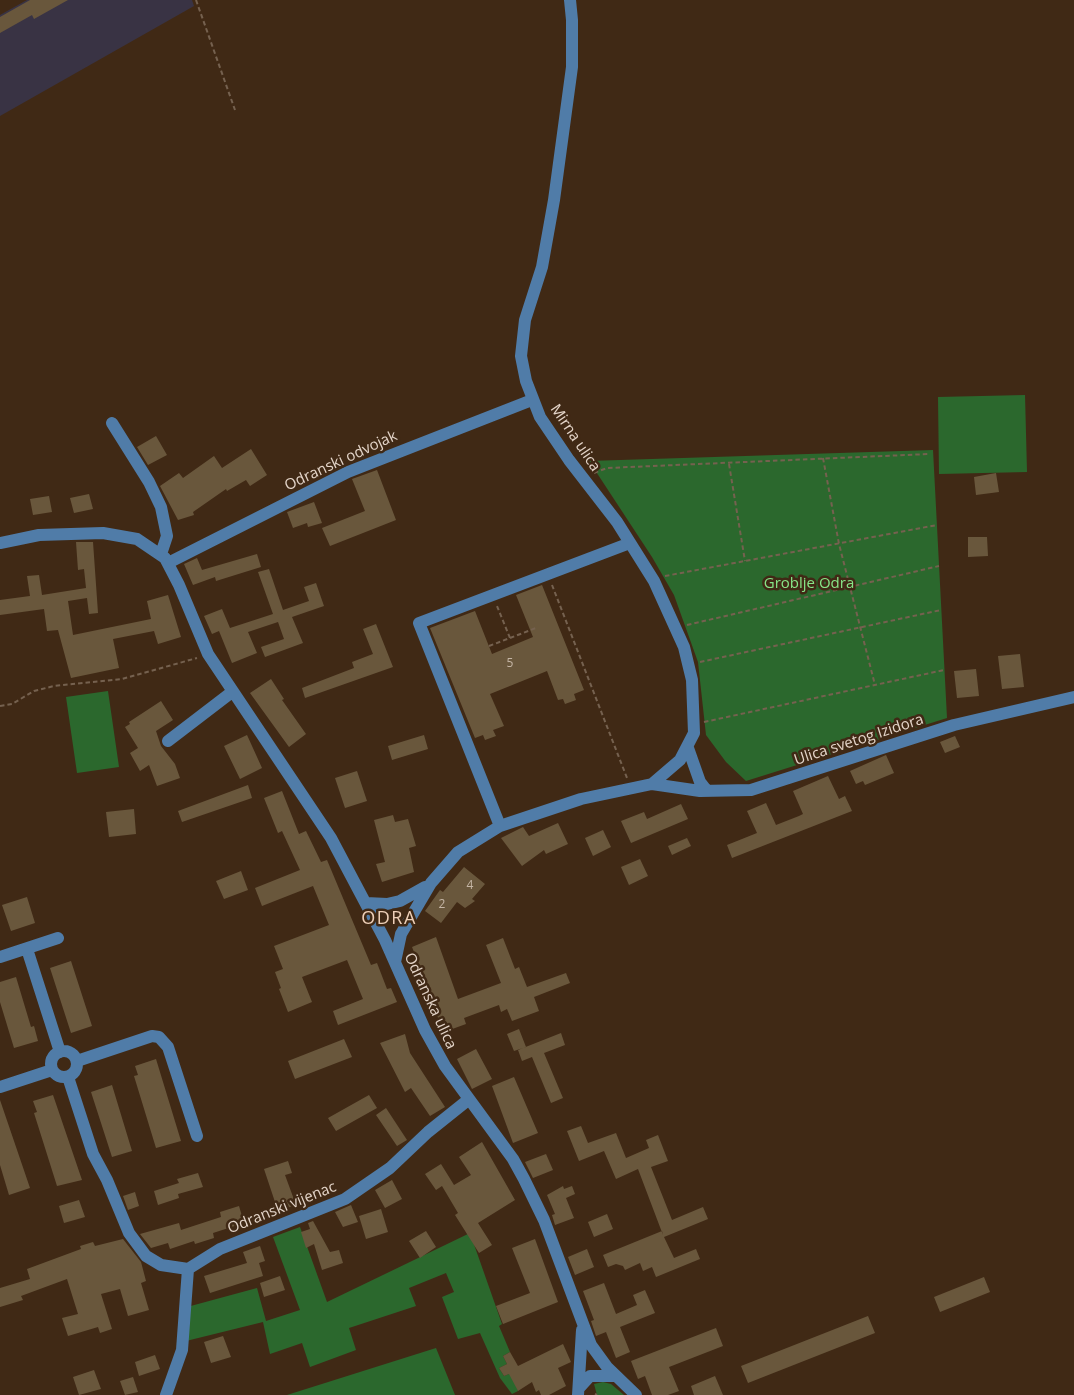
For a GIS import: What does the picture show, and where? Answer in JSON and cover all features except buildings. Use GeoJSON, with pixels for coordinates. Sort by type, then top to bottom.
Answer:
{"type":"FeatureCollection","features":[{"type":"Feature","properties":{"kind":"street","name":"Mirna ulica"},"geometry":{"type":"LineString","coordinates":[[570,0],[573,31],[572,67],[546,246],[521,341],[523,368],[532,400],[558,444],[630,543],[667,605],[684,647],[692,680],[694,733],[688,748],[669,772],[651,784]]}},
{"type":"Feature","properties":{"kind":"street","name":"Odranski odvojak"},"geometry":{"type":"LineString","coordinates":[[165,559],[348,472],[421,441],[532,400]]}},
{"type":"Feature","properties":{"kind":"street"},"geometry":{"type":"LineString","coordinates":[[112,423],[149,482],[161,507],[167,536],[165,559]]}},
{"type":"Feature","properties":{"kind":"street"},"geometry":{"type":"LineString","coordinates":[[0,543],[39,535],[103,533],[137,539],[165,559]]}},
{"type":"Feature","properties":{"kind":"street"},"geometry":{"type":"LineString","coordinates":[[500,826],[419,624],[630,543]]}},
{"type":"Feature","properties":{"kind":"street","name":"Odranska ulica"},"geometry":{"type":"LineString","coordinates":[[165,559],[208,654],[319,816],[366,903],[435,1049],[468,1100],[504,1146],[524,1179],[544,1220],[582,1327],[598,1356],[636,1395]]}},
{"type":"Feature","properties":{"kind":"street"},"geometry":{"type":"LineString","coordinates":[[168,741],[232,692]]}},
{"type":"Feature","properties":{"kind":"street","name":"Ulica svetog Izidora"},"geometry":{"type":"LineString","coordinates":[[651,784],[707,791],[734,791],[764,787],[954,725],[1074,697]]}},
{"type":"Feature","properties":{"kind":"street"},"geometry":{"type":"LineString","coordinates":[[688,748],[700,782],[707,791]]}},
{"type":"Feature","properties":{"kind":"street"},"geometry":{"type":"LineString","coordinates":[[395,962],[401,934],[431,883],[458,852],[500,826],[581,799],[651,784]]}},
{"type":"Feature","properties":{"kind":"street"},"geometry":{"type":"LineString","coordinates":[[366,903],[387,904],[400,901],[431,883]]}},
{"type":"Feature","properties":{"kind":"street"},"geometry":{"type":"LineString","coordinates":[[0,957],[58,938]]}},
{"type":"Feature","properties":{"kind":"street"},"geometry":{"type":"LineString","coordinates":[[27,948],[60,1052]]}},
{"type":"Feature","properties":{"kind":"street"},"geometry":{"type":"LineString","coordinates":[[77,1061],[152,1036],[159,1037],[168,1047],[197,1136]]}},
{"type":"Feature","properties":{"kind":"street"},"geometry":{"type":"LineString","coordinates":[[60,1052],[72,1054],[77,1061],[76,1069],[68,1077]]}},
{"type":"Feature","properties":{"kind":"street"},"geometry":{"type":"LineString","coordinates":[[60,1052],[51,1061],[52,1070],[57,1075],[68,1077]]}},
{"type":"Feature","properties":{"kind":"street"},"geometry":{"type":"LineString","coordinates":[[0,1087],[52,1070]]}},
{"type":"Feature","properties":{"kind":"street"},"geometry":{"type":"LineString","coordinates":[[68,1077],[93,1154],[107,1180],[129,1233],[146,1256],[161,1265],[188,1269],[182,1350],[166,1395]]}},
{"type":"Feature","properties":{"kind":"street","name":"Odranski vijenac"},"geometry":{"type":"LineString","coordinates":[[188,1269],[220,1249],[345,1199],[390,1168],[428,1132],[468,1100]]}},
{"type":"Feature","properties":{"kind":"street"},"geometry":{"type":"LineString","coordinates":[[579,1391],[582,1327]]}},
{"type":"Feature","properties":{"kind":"street"},"geometry":{"type":"LineString","coordinates":[[579,1391],[590,1377],[616,1376]]}},
{"type":"Feature","properties":{"kind":"path"},"geometry":{"type":"LineString","coordinates":[[196,0],[235,110]]}},
{"type":"Feature","properties":{"kind":"path"},"geometry":{"type":"LineString","coordinates":[[584,479],[607,468],[929,454]]}},
{"type":"Feature","properties":{"kind":"path"},"geometry":{"type":"LineString","coordinates":[[823,458],[839,544],[875,685]]}},
{"type":"Feature","properties":{"kind":"path"},"geometry":{"type":"LineString","coordinates":[[729,464],[745,561]]}},
{"type":"Feature","properties":{"kind":"path"},"geometry":{"type":"LineString","coordinates":[[663,576],[937,525]]}},
{"type":"Feature","properties":{"kind":"path"},"geometry":{"type":"LineString","coordinates":[[685,625],[939,567]]}},
{"type":"Feature","properties":{"kind":"path"},"geometry":{"type":"LineString","coordinates":[[547,574],[631,787]]}},
{"type":"Feature","properties":{"kind":"path"},"geometry":{"type":"LineString","coordinates":[[493,594],[510,638]]}},
{"type":"Feature","properties":{"kind":"path"},"geometry":{"type":"LineString","coordinates":[[698,662],[941,610]]}},
{"type":"Feature","properties":{"kind":"path"},"geometry":{"type":"LineString","coordinates":[[489,646],[536,628]]}},
{"type":"Feature","properties":{"kind":"path"},"geometry":{"type":"LineString","coordinates":[[0,706],[12,704],[34,691],[54,686],[122,679],[208,654]]}},
{"type":"Feature","properties":{"kind":"path"},"geometry":{"type":"LineString","coordinates":[[705,722],[944,670]]}},
{"type":"Feature","properties":{"kind":"shaded area"},"geometry":{"type":"Polygon","coordinates":[[[27,0],[192,0],[194,6],[0,116],[0,15],[27,0]]]}},
{"type":"Feature","properties":{"kind":"green space"},"geometry":{"type":"Polygon","coordinates":[[[1025,395],[1027,472],[939,474],[938,397],[1025,395]]]}},
{"type":"Feature","properties":{"kind":"green space","name":"Groblje Odra"},"geometry":{"type":"Polygon","coordinates":[[[933,450],[947,718],[746,781],[726,762],[706,735],[698,662],[674,595],[589,461],[933,450]]]}},
{"type":"Feature","properties":{"kind":"green space"},"geometry":{"type":"Polygon","coordinates":[[[108,691],[119,767],[77,773],[66,697],[108,691]]]}},
{"type":"Feature","properties":{"kind":"green space"},"geometry":{"type":"Polygon","coordinates":[[[300,1227],[327,1302],[470,1233],[502,1324],[499,1326],[510,1352],[503,1356],[507,1364],[499,1368],[504,1376],[511,1373],[518,1391],[512,1394],[500,1378],[480,1333],[458,1339],[442,1297],[454,1292],[446,1273],[409,1288],[416,1306],[349,1328],[356,1350],[310,1367],[302,1343],[270,1354],[263,1322],[186,1341],[187,1307],[257,1288],[266,1321],[300,1310],[273,1237],[300,1227]]]}},
{"type":"Feature","properties":{"kind":"green space"},"geometry":{"type":"Polygon","coordinates":[[[436,1348],[455,1395],[287,1395],[436,1348]]]}},
{"type":"Feature","properties":{"kind":"green space"},"geometry":{"type":"Polygon","coordinates":[[[603,1382],[611,1384],[624,1395],[597,1395],[594,1384],[603,1382]]]}},
{"type":"Feature","properties":{"kind":"district","name":"ODRA"},"geometry":{"type":"Point","coordinates":[389,919]}}]}
